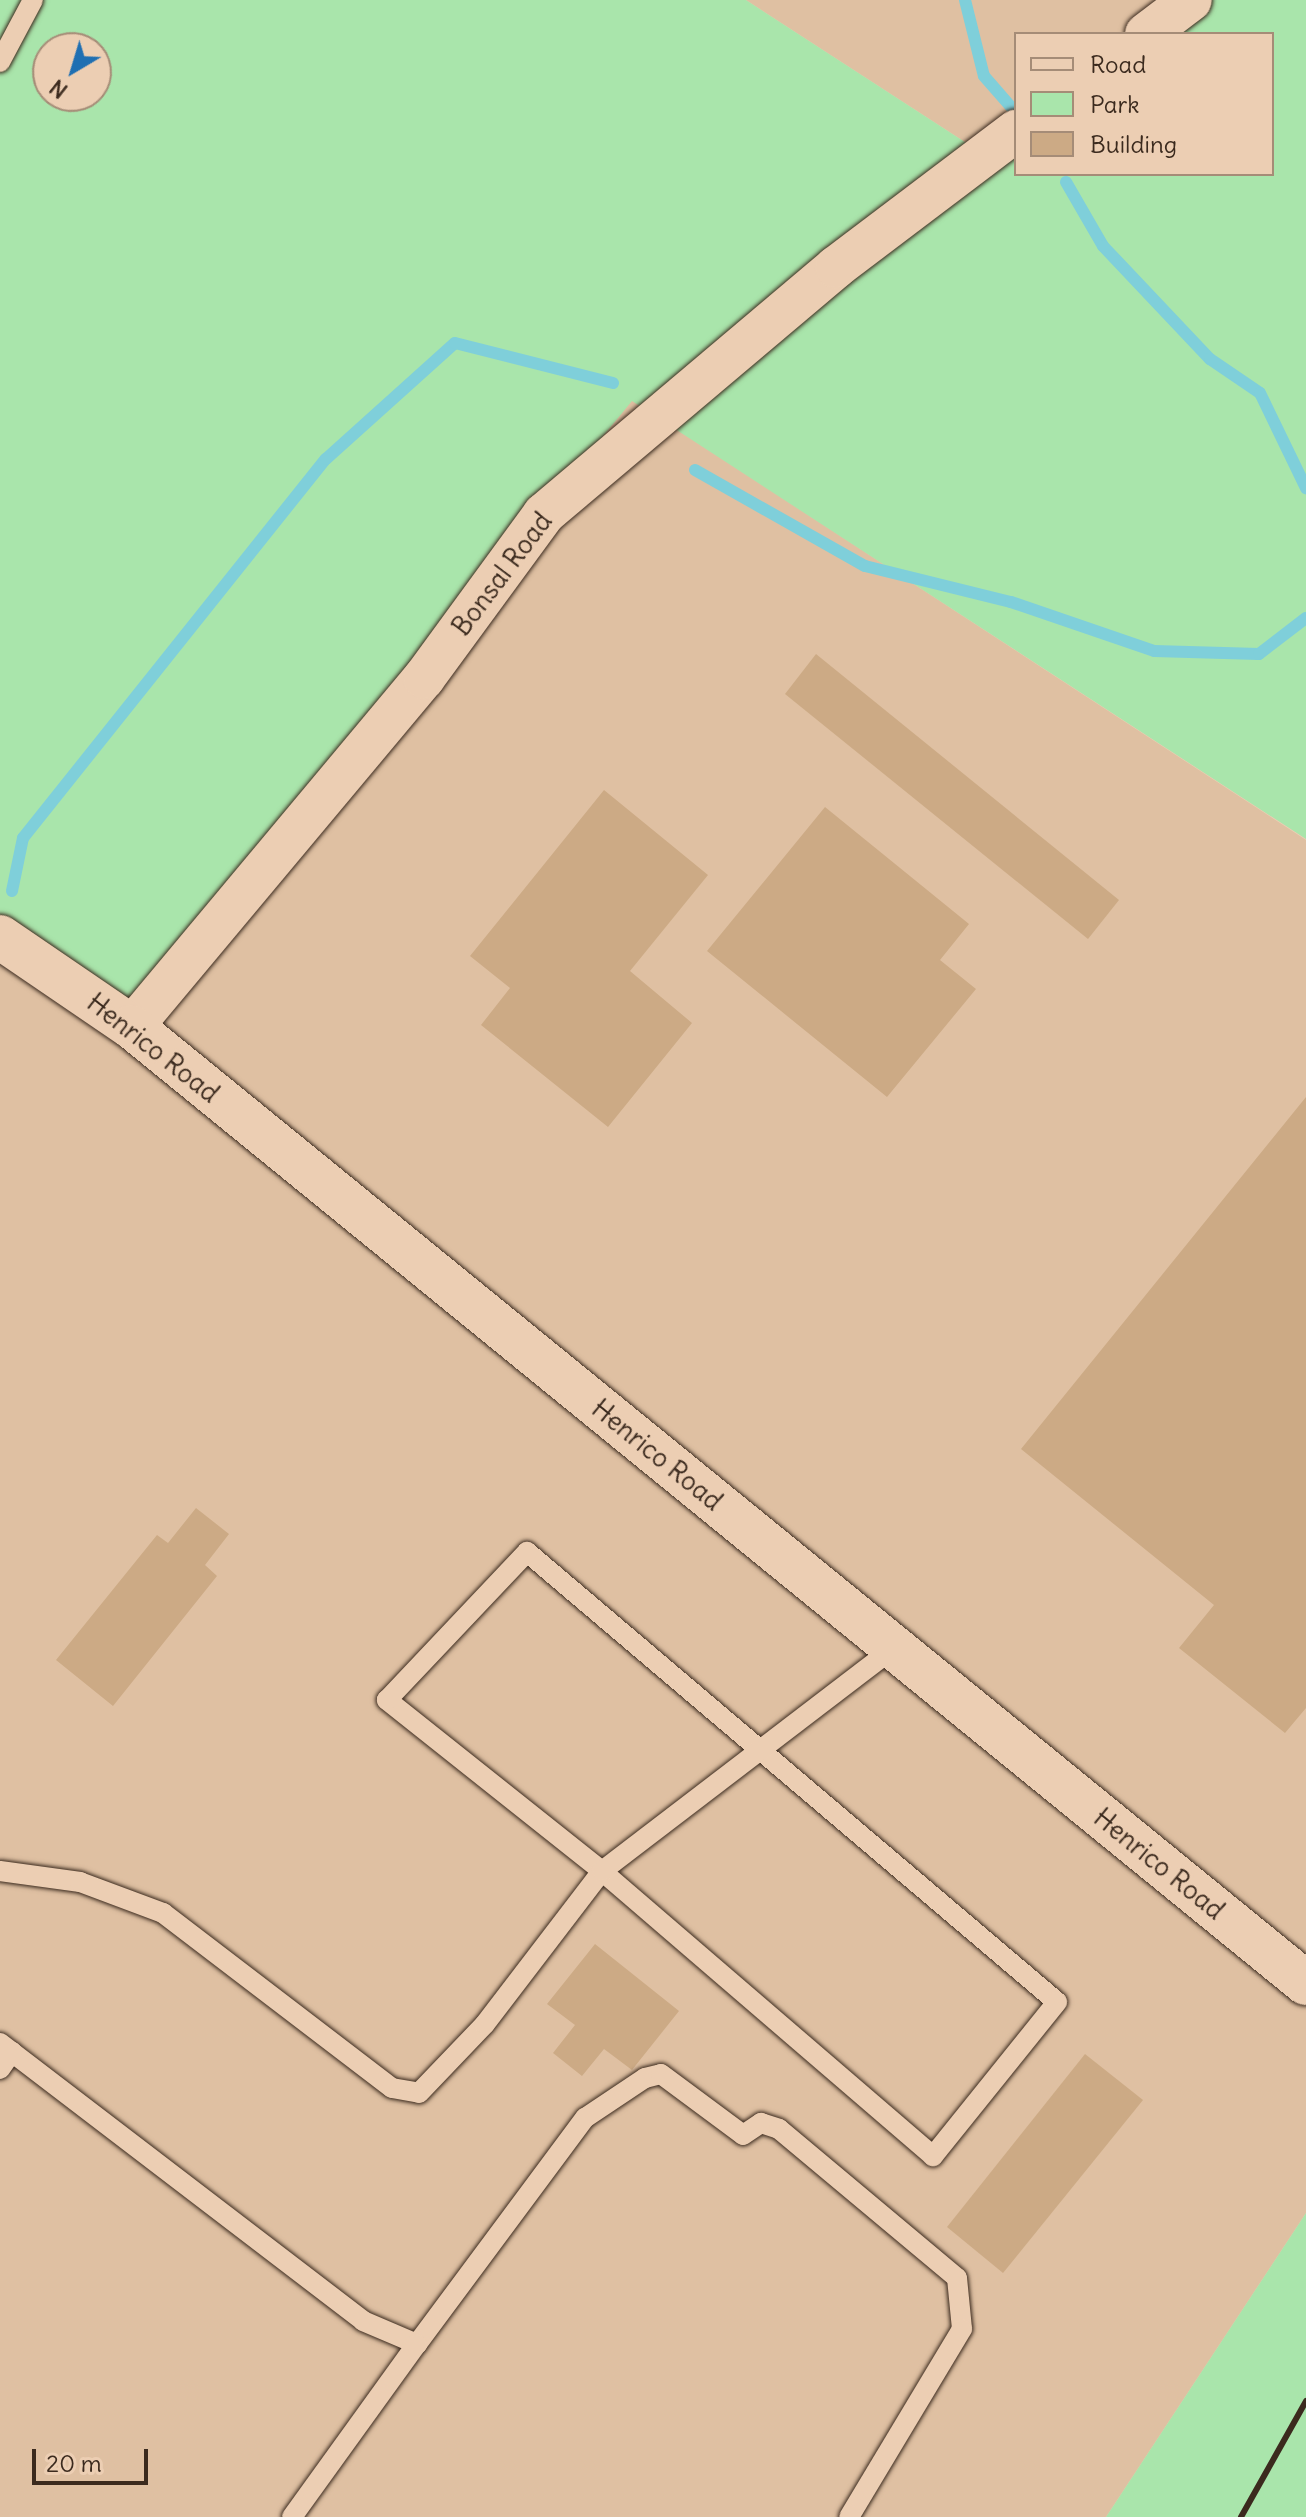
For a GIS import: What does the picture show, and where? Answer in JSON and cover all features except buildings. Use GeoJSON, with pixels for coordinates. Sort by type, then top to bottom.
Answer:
{"type":"FeatureCollection","features":[{"type":"Feature","properties":{"kind":"street"},"geometry":{"type":"LineString","coordinates":[[1149,32],[1191,0]]}},
{"type":"Feature","properties":{"kind":"street","name":"Bonsal Road"},"geometry":{"type":"LineString","coordinates":[[132,1027],[424,678],[544,514],[836,267],[1014,133]]}},
{"type":"Feature","properties":{"kind":"street","name":"Henrico Road"},"geometry":{"type":"LineString","coordinates":[[0,937],[132,1027],[1306,1983]]}},
{"type":"Feature","properties":{"kind":"lane"},"geometry":{"type":"LineString","coordinates":[[0,62],[33,0]]}},
{"type":"Feature","properties":{"kind":"lane"},"geometry":{"type":"LineString","coordinates":[[527,1552],[766,1749],[1057,2002],[933,2156],[602,1871],[387,1700],[527,1552]]}},
{"type":"Feature","properties":{"kind":"lane"},"geometry":{"type":"LineString","coordinates":[[0,1871],[80,1882],[163,1913],[392,2088],[419,2093],[485,2024],[602,1871],[766,1749],[894,1648]]}},
{"type":"Feature","properties":{"kind":"lane"},"geometry":{"type":"LineString","coordinates":[[0,2069],[6,2048],[363,2321],[417,2344]]}},
{"type":"Feature","properties":{"kind":"lane"},"geometry":{"type":"LineString","coordinates":[[292,2517],[585,2118],[661,2074],[743,2135],[761,2123],[779,2129],[957,2278],[962,2329],[849,2517]]}},
{"type":"Feature","properties":{"kind":"shaded area"},"geometry":{"type":"Polygon","coordinates":[[[746,0],[1196,0],[1154,32],[1014,32],[1014,138],[988,157],[746,0]]]}},
{"type":"Feature","properties":{"kind":"shaded area"},"geometry":{"type":"Polygon","coordinates":[[[632,400],[1306,840],[1306,2213],[1106,2517],[0,2517],[0,940],[121,1021],[632,400]]]}},
{"type":"Feature","properties":{"kind":"green space"},"geometry":{"type":"Polygon","coordinates":[[[0,0],[746,0],[988,157],[1014,138],[1014,176],[1274,176],[1274,32],[1154,32],[1196,0],[1306,0],[1306,839],[632,401],[121,1021],[0,940],[0,0]]]}},
{"type":"Feature","properties":{"kind":"green space"},"geometry":{"type":"Polygon","coordinates":[[[1306,2213],[1306,2517],[1106,2517],[1306,2213]]]}},
{"type":"Feature","properties":{"kind":"waterway"},"geometry":{"type":"LineString","coordinates":[[965,0],[984,76],[1011,107]]}},
{"type":"Feature","properties":{"kind":"waterway"},"geometry":{"type":"LineString","coordinates":[[1066,182],[1103,246],[1210,359],[1260,393],[1306,488]]}},
{"type":"Feature","properties":{"kind":"waterway"},"geometry":{"type":"LineString","coordinates":[[12,891],[23,838],[326,459],[455,343],[613,383]]}},
{"type":"Feature","properties":{"kind":"waterway"},"geometry":{"type":"LineString","coordinates":[[695,470],[865,566],[1011,602],[1154,651],[1259,654],[1306,618]]}},
{"type":"Feature","properties":{"kind":"railway"},"geometry":{"type":"LineString","coordinates":[[1241,2517],[1306,2401]]}}]}
